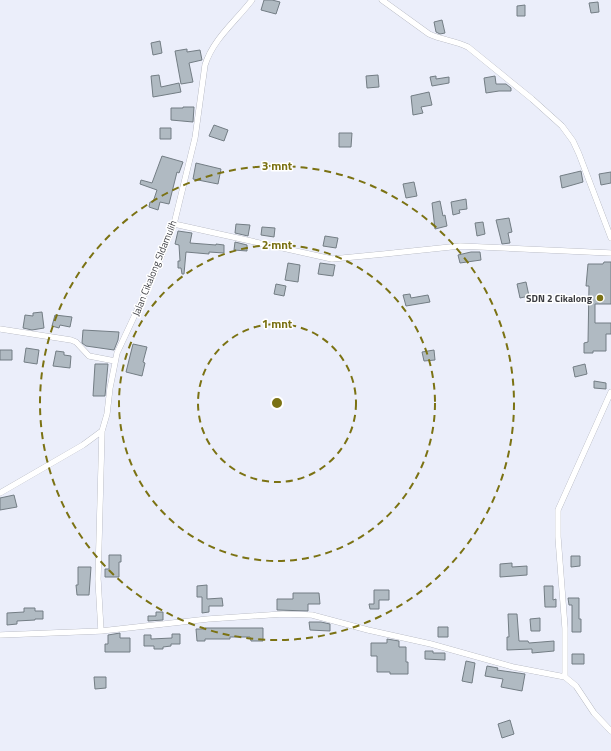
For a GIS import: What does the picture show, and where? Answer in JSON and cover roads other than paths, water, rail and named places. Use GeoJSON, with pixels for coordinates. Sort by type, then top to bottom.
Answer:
{"type":"FeatureCollection","features":[{"type":"Feature","properties":{"kind":"street","name":"Jalan Cikalong SIdamulih"},"geometry":{"type":"LineString","coordinates":[[101,631],[98,579],[102,431],[108,414],[110,388],[115,361],[117,353],[174,224],[195,138],[202,84],[208,55],[234,19],[252,0]]}},
{"type":"Feature","properties":{"kind":"street"},"geometry":{"type":"LineString","coordinates":[[382,0],[437,38],[468,47],[532,99],[562,126],[573,141],[579,154],[611,238]]}},
{"type":"Feature","properties":{"kind":"street"},"geometry":{"type":"LineString","coordinates":[[174,224],[332,259],[460,246],[611,253]]}},
{"type":"Feature","properties":{"kind":"street"},"geometry":{"type":"LineString","coordinates":[[0,329],[71,340],[76,342],[89,356],[115,361]]}},
{"type":"Feature","properties":{"kind":"street"},"geometry":{"type":"LineString","coordinates":[[565,676],[565,621],[558,537],[558,510],[611,392]]}},
{"type":"Feature","properties":{"kind":"street"},"geometry":{"type":"LineString","coordinates":[[0,493],[83,445],[102,431]]}},
{"type":"Feature","properties":{"kind":"street"},"geometry":{"type":"LineString","coordinates":[[0,635],[101,631],[208,619],[283,614],[312,615],[368,630],[431,644],[513,667],[565,676],[576,686],[594,713],[611,731]]}},
{"type":"Feature","properties":{"kind":"place","name":"SDN 2 Cikalong"},"geometry":{"type":"Point","coordinates":[600,298]}}]}
